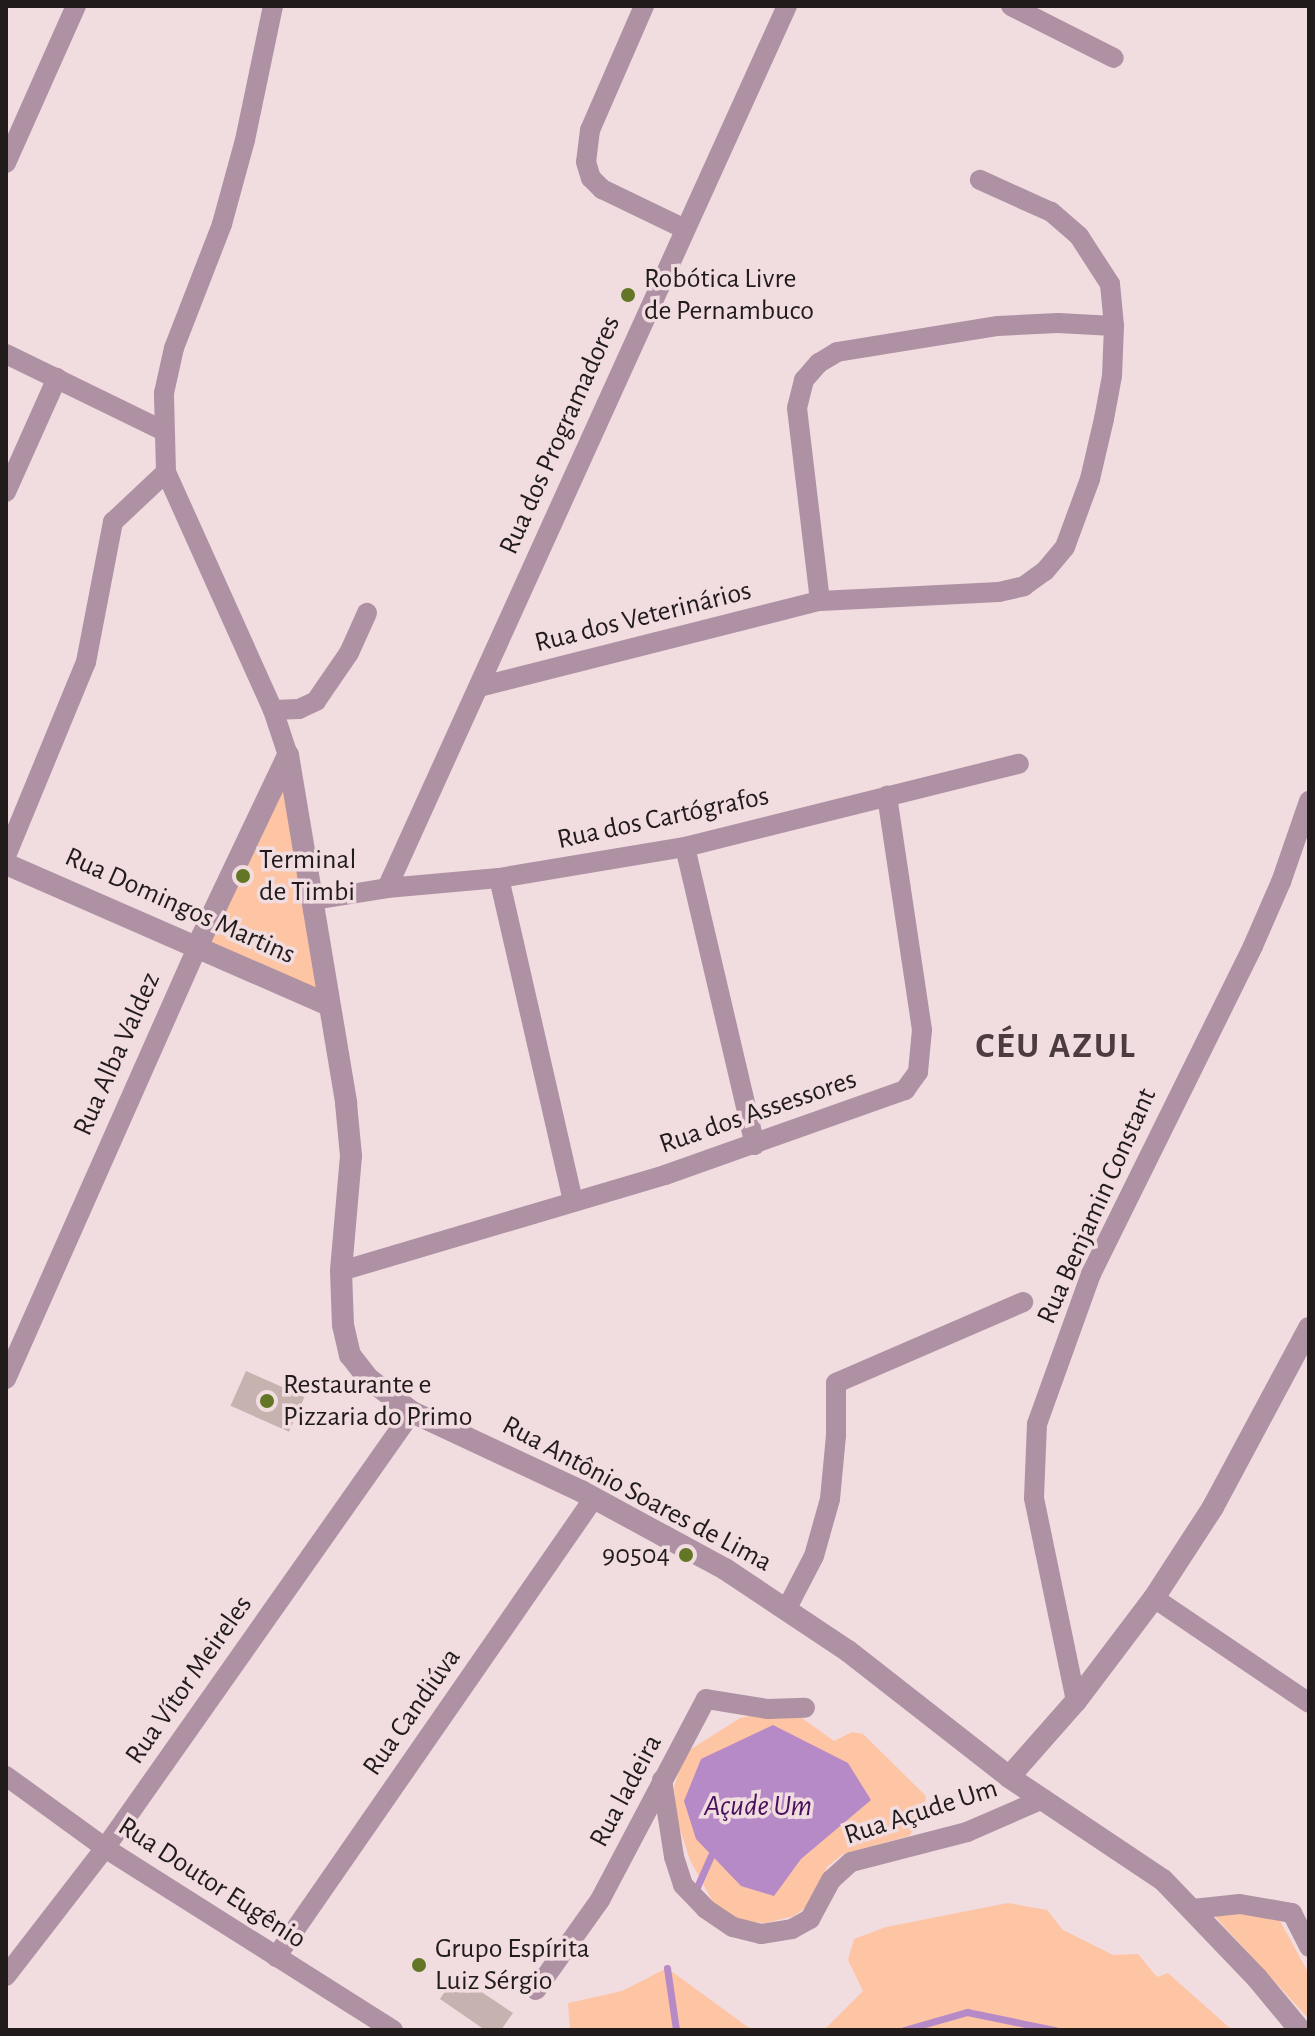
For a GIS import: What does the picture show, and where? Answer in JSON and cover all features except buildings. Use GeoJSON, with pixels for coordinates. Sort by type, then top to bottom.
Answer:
{"type":"FeatureCollection","features":[{"type":"Feature","properties":{"kind":"street"},"geometry":{"type":"LineString","coordinates":[[6,163],[76,6]]}},
{"type":"Feature","properties":{"kind":"street","name":"Rua Antônio Soares de Lima"},"geometry":{"type":"LineString","coordinates":[[273,6],[245,140],[222,224],[174,348],[164,393],[162,430],[166,472],[273,710],[288,755],[346,1103],[351,1156],[341,1271],[343,1325],[350,1355],[369,1379],[412,1412],[594,1498],[725,1569],[787,1608],[1009,1777],[1129,1855],[1193,1909],[1300,2030]]}},
{"type":"Feature","properties":{"kind":"street"},"geometry":{"type":"LineString","coordinates":[[644,6],[590,130],[586,162],[591,178],[602,189],[685,229]]}},
{"type":"Feature","properties":{"kind":"street","name":"Rua dos Programadores"},"geometry":{"type":"LineString","coordinates":[[387,888],[787,6]]}},
{"type":"Feature","properties":{"kind":"street"},"geometry":{"type":"LineString","coordinates":[[1011,6],[1114,58]]}},
{"type":"Feature","properties":{"kind":"street","name":"Rua dos Veterinários"},"geometry":{"type":"LineString","coordinates":[[479,687],[820,601],[999,592],[1024,586],[1045,571],[1065,547],[1090,479],[1112,376],[1114,326],[1110,284],[1079,236],[1051,212],[980,180]]}},
{"type":"Feature","properties":{"kind":"street"},"geometry":{"type":"LineString","coordinates":[[820,601],[797,408],[804,380],[819,363],[837,352],[998,326],[1058,323],[1114,326]]}},
{"type":"Feature","properties":{"kind":"street"},"geometry":{"type":"LineString","coordinates":[[6,354],[162,430]]}},
{"type":"Feature","properties":{"kind":"street"},"geometry":{"type":"LineString","coordinates":[[6,492],[57,378]]}},
{"type":"Feature","properties":{"kind":"street"},"geometry":{"type":"LineString","coordinates":[[6,856],[86,662],[113,522],[166,472]]}},
{"type":"Feature","properties":{"kind":"street"},"geometry":{"type":"LineString","coordinates":[[273,710],[299,709],[316,701],[349,653],[367,613]]}},
{"type":"Feature","properties":{"kind":"street","name":"Rua Alba Valdez"},"geometry":{"type":"LineString","coordinates":[[6,1379],[197,947],[288,755]]}},
{"type":"Feature","properties":{"kind":"street","name":"Rua dos Cartógrafos"},"geometry":{"type":"LineString","coordinates":[[314,900],[387,888],[499,878],[685,847],[1019,764]]}},
{"type":"Feature","properties":{"kind":"street","name":"Rua dos Assessores"},"geometry":{"type":"LineString","coordinates":[[341,1271],[755,1145],[905,1090],[918,1072],[922,1030],[887,796]]}},
{"type":"Feature","properties":{"kind":"street","name":"Rua Benjamin Constant"},"geometry":{"type":"LineString","coordinates":[[1076,1701],[1034,1498],[1037,1424],[1091,1274],[1253,946],[1281,882],[1309,804]]}},
{"type":"Feature","properties":{"kind":"street"},"geometry":{"type":"LineString","coordinates":[[685,847],[755,1145]]}},
{"type":"Feature","properties":{"kind":"street","name":"Rua Domingos Martins"},"geometry":{"type":"LineString","coordinates":[[6,864],[329,1005]]}},
{"type":"Feature","properties":{"kind":"street"},"geometry":{"type":"LineString","coordinates":[[499,878],[573,1202]]}},
{"type":"Feature","properties":{"kind":"street"},"geometry":{"type":"LineString","coordinates":[[787,1608],[814,1556],[827,1514],[834,1470],[836,1383],[1023,1302]]}},
{"type":"Feature","properties":{"kind":"street"},"geometry":{"type":"LineString","coordinates":[[1009,1777],[1076,1701],[1154,1598],[1213,1507],[1309,1328]]}},
{"type":"Feature","properties":{"kind":"street","name":"Rua Vítor Meireles"},"geometry":{"type":"LineString","coordinates":[[6,1976],[105,1848],[412,1412]]}},
{"type":"Feature","properties":{"kind":"street","name":"Rua Candiúva"},"geometry":{"type":"LineString","coordinates":[[276,1957],[594,1498]]}},
{"type":"Feature","properties":{"kind":"street"},"geometry":{"type":"LineString","coordinates":[[1154,1598],[1309,1703]]}},
{"type":"Feature","properties":{"kind":"street","name":"Rua ladeira"},"geometry":{"type":"LineString","coordinates":[[536,1990],[600,1900],[706,1699],[768,1709],[805,1708]]}},
{"type":"Feature","properties":{"kind":"street","name":"Rua Doutor Eugênio"},"geometry":{"type":"LineString","coordinates":[[6,1776],[105,1848],[393,2030]]}},
{"type":"Feature","properties":{"kind":"street","name":"Rua Açude Um"},"geometry":{"type":"LineString","coordinates":[[662,1780],[674,1857],[683,1885],[706,1909],[733,1927],[761,1934],[792,1929],[810,1919],[831,1880],[851,1862],[967,1832],[1043,1799]]}},
{"type":"Feature","properties":{"kind":"street"},"geometry":{"type":"LineString","coordinates":[[1193,1909],[1240,1904],[1300,1912],[1309,1947]]}},
{"type":"Feature","properties":{"kind":"shaded area"},"geometry":{"type":"Polygon","coordinates":[[[288,755],[329,1005],[197,947],[288,755]]]}},
{"type":"Feature","properties":{"kind":"shaded area"},"geometry":{"type":"Polygon","coordinates":[[[765,1713],[795,1713],[834,1741],[852,1732],[863,1734],[926,1796],[923,1817],[909,1836],[843,1854],[827,1867],[810,1904],[794,1916],[766,1923],[738,1921],[714,1904],[690,1860],[677,1820],[674,1787],[685,1753],[740,1718],[765,1713]]]}},
{"type":"Feature","properties":{"kind":"shaded area"},"geometry":{"type":"Polygon","coordinates":[[[1008,1903],[1047,1910],[1063,1930],[1113,1955],[1138,1954],[1157,1977],[1168,1973],[1232,2030],[824,2030],[863,1991],[848,1960],[854,1939],[886,1927],[1008,1903]]]}},
{"type":"Feature","properties":{"kind":"shaded area"},"geometry":{"type":"Polygon","coordinates":[[[1209,1910],[1279,1919],[1309,1974],[1309,2019],[1209,1910]]]}},
{"type":"Feature","properties":{"kind":"shaded area"},"geometry":{"type":"Polygon","coordinates":[[[667,1968],[752,2030],[570,2030],[568,2003],[622,1991],[667,1968]]]}},
{"type":"Feature","properties":{"kind":"water","name":"Açude Um"},"geometry":{"type":"Polygon","coordinates":[[[773,1725],[848,1763],[871,1800],[801,1859],[774,1896],[741,1886],[696,1839],[684,1801],[701,1759],[773,1725]]]}},
{"type":"Feature","properties":{"kind":"waterway"},"geometry":{"type":"LineString","coordinates":[[697,1887],[711,1855]]}},
{"type":"Feature","properties":{"kind":"waterway"},"geometry":{"type":"LineString","coordinates":[[667,1968],[676,2030]]}},
{"type":"Feature","properties":{"kind":"waterway"},"geometry":{"type":"LineString","coordinates":[[904,2030],[967,2012],[1055,2030]]}},
{"type":"Feature","properties":{"kind":"place","name":"Robótica Livre de Pernambuco"},"geometry":{"type":"Point","coordinates":[628,295]}},
{"type":"Feature","properties":{"kind":"place","name":"Terminal de Timbi"},"geometry":{"type":"Point","coordinates":[243,876]}},
{"type":"Feature","properties":{"kind":"place","name":"Restaurante e Pizzaria do Primo"},"geometry":{"type":"Point","coordinates":[267,1401]}},
{"type":"Feature","properties":{"kind":"place","name":"90504"},"geometry":{"type":"Point","coordinates":[686,1555]}},
{"type":"Feature","properties":{"kind":"place","name":"Grupo Espírita Luiz Sérgio"},"geometry":{"type":"Point","coordinates":[419,1965]}},
{"type":"Feature","properties":{"kind":"district","name":"CÉU AZUL"},"geometry":{"type":"Point","coordinates":[1056,1047]}}]}
